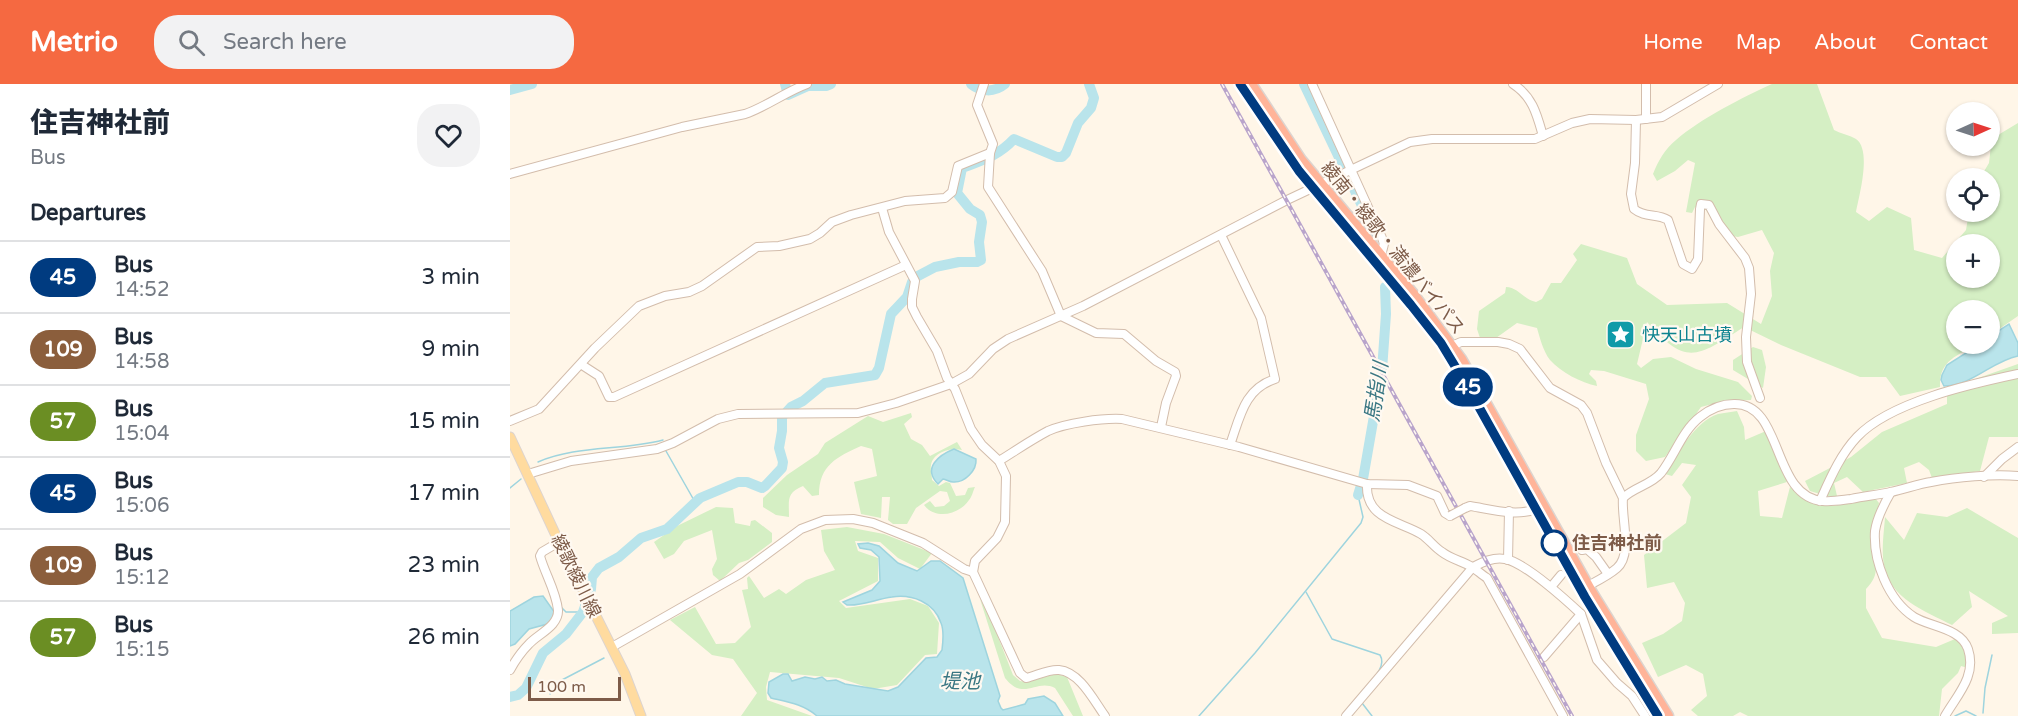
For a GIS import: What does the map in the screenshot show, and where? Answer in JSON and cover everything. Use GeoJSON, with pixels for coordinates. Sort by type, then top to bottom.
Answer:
{"type":"FeatureCollection","features":[{"type":"Feature","properties":{"kind":"highway","name":"綾南・綾歌・満濃バイパス"},"geometry":{"type":"LineString","coordinates":[[1240,84],[1265,123],[1411,305],[1449,348],[1470,391],[1536,509],[1658,716]]}},
{"type":"Feature","properties":{"kind":"highway","name":"綾南・綾歌・満濃バイパス"},"geometry":{"type":"LineString","coordinates":[[1251,84],[1317,186],[1382,256],[1414,295],[1479,390],[1584,588],[1668,716]]}},
{"type":"Feature","properties":{"kind":"main road","name":"綾歌綾川線"},"geometry":{"type":"LineString","coordinates":[[510,437],[559,542],[626,674],[641,716]]}},
{"type":"Feature","properties":{"kind":"street"},"geometry":{"type":"LineString","coordinates":[[510,174],[682,127],[755,111],[787,92],[807,84]]}},
{"type":"Feature","properties":{"kind":"street"},"geometry":{"type":"LineString","coordinates":[[1514,84],[1530,98],[1543,136]]}},
{"type":"Feature","properties":{"kind":"street"},"geometry":{"type":"LineString","coordinates":[[1646,84],[1646,119]]}},
{"type":"Feature","properties":{"kind":"street"},"geometry":{"type":"LineString","coordinates":[[528,474],[571,460],[657,449],[728,416],[747,413],[837,415],[867,412],[951,384],[969,374],[993,350],[1008,339],[1061,316],[1317,186],[1410,142],[1534,139],[1572,123],[1590,119],[1636,120],[1662,117],[1718,84]]}},
{"type":"Feature","properties":{"kind":"street"},"geometry":{"type":"LineString","coordinates":[[1312,86],[1347,172],[1382,238],[1384,244],[1382,256]]}},
{"type":"Feature","properties":{"kind":"street"},"geometry":{"type":"LineString","coordinates":[[983,88],[977,105],[993,144],[988,187],[1041,271],[1061,316],[1096,333],[1124,334],[1156,361],[1175,372],[1176,376],[1161,427]]}},
{"type":"Feature","properties":{"kind":"street"},"geometry":{"type":"LineString","coordinates":[[1636,120],[1635,163],[1631,194],[1634,209],[1646,216],[1663,217],[1668,220],[1683,264],[1692,269],[1698,258],[1701,204],[1709,205],[1719,224],[1745,258],[1749,268],[1751,294],[1746,337],[1747,362],[1760,398]]}},
{"type":"Feature","properties":{"kind":"street"},"geometry":{"type":"LineString","coordinates":[[510,421],[539,409],[595,348],[639,306],[702,286],[753,249],[810,239],[832,222],[882,207],[905,201],[945,198],[952,192],[958,166],[990,156]]}},
{"type":"Feature","properties":{"kind":"street"},"geometry":{"type":"LineString","coordinates":[[882,207],[889,232],[914,280],[912,307],[937,351],[947,378],[955,388],[971,429],[982,445],[999,461],[1006,476],[1005,522],[997,538],[975,561],[973,572],[1020,673],[1026,678],[1055,670],[1068,673],[1089,693],[1105,716]]}},
{"type":"Feature","properties":{"kind":"street"},"geometry":{"type":"LineString","coordinates":[[1221,235],[1261,318],[1275,379],[1249,395],[1230,445]]}},
{"type":"Feature","properties":{"kind":"street"},"geometry":{"type":"LineString","coordinates":[[582,364],[599,376],[609,397],[614,397],[906,265]]}},
{"type":"Feature","properties":{"kind":"street"},"geometry":{"type":"LineString","coordinates":[[1449,348],[1461,342],[1498,342],[1520,349],[1551,388],[1581,405],[1587,413],[1623,498],[1625,556],[1619,567],[1584,588]]}},
{"type":"Feature","properties":{"kind":"street"},"geometry":{"type":"LineString","coordinates":[[1820,501],[1832,474],[1851,443],[1880,418],[1906,405],[2018,374]]}},
{"type":"Feature","properties":{"kind":"street"},"geometry":{"type":"LineString","coordinates":[[1623,498],[1661,473],[1687,432],[1700,417],[1726,404],[1751,407],[1760,414],[1767,424],[1775,447],[1791,479],[1812,499],[1820,501],[1891,492],[1931,482],[2018,476]]}},
{"type":"Feature","properties":{"kind":"street"},"geometry":{"type":"LineString","coordinates":[[999,461],[1049,431],[1062,426],[1112,418],[1161,427],[1363,483],[1408,485],[1437,496],[1445,513],[1450,516],[1470,506],[1509,511],[1536,509]]}},
{"type":"Feature","properties":{"kind":"street"},"geometry":{"type":"LineString","coordinates":[[1984,477],[2018,447]]}},
{"type":"Feature","properties":{"kind":"street"},"geometry":{"type":"LineString","coordinates":[[1363,483],[1377,512],[1393,523],[1420,533],[1441,551],[1473,567],[1486,578],[1563,716]]}},
{"type":"Feature","properties":{"kind":"street"},"geometry":{"type":"LineString","coordinates":[[1891,492],[1881,510],[1875,531],[1878,559],[1883,576],[1898,602],[1907,611],[1926,623],[1951,632],[1964,642],[1969,652],[1967,682],[1945,716]]}},
{"type":"Feature","properties":{"kind":"street"},"geometry":{"type":"LineString","coordinates":[[1508,560],[1509,511]]}},
{"type":"Feature","properties":{"kind":"street"},"geometry":{"type":"LineString","coordinates":[[612,647],[740,573],[801,529],[825,520],[853,519],[873,523],[923,543],[964,569],[973,572]]}},
{"type":"Feature","properties":{"kind":"street"},"geometry":{"type":"LineString","coordinates":[[510,670],[528,645],[553,623],[557,616],[558,610],[552,587],[540,556],[542,552],[559,542]]}},
{"type":"Feature","properties":{"kind":"street"},"geometry":{"type":"LineString","coordinates":[[1582,550],[1587,549],[1596,557],[1608,574]]}},
{"type":"Feature","properties":{"kind":"street"},"geometry":{"type":"LineString","coordinates":[[1346,716],[1473,567],[1485,561],[1508,560],[1551,587],[1581,614],[1597,660],[1632,696],[1643,715]]}},
{"type":"Feature","properties":{"kind":"street"},"geometry":{"type":"LineString","coordinates":[[1551,587],[1561,575]]}},
{"type":"Feature","properties":{"kind":"street"},"geometry":{"type":"LineString","coordinates":[[1544,657],[1581,614]]}},
{"type":"Feature","properties":{"kind":"green space"},"geometry":{"type":"Polygon","coordinates":[[[1772,84],[1817,84],[1834,130],[1856,139],[1861,145],[1864,163],[1856,212],[1869,221],[1887,207],[1911,218],[1914,250],[1942,258],[1946,253],[1946,288],[2000,288],[2000,234],[1963,234],[1967,222],[2000,222],[2000,168],[1986,168],[1990,156],[2000,156],[2000,134],[2018,123],[2018,316],[2000,328],[2000,300],[1946,300],[1946,354],[1960,354],[1946,365],[1940,378],[1940,387],[1900,396],[1886,377],[1860,377],[1781,345],[1744,327],[1715,345],[1693,353],[1673,346],[1647,322],[1637,364],[1641,368],[1653,359],[1671,357],[1696,369],[1738,382],[1752,396],[1751,400],[1724,401],[1701,407],[1665,457],[1646,461],[1636,451],[1636,435],[1649,399],[1646,384],[1604,371],[1591,370],[1589,374],[1596,381],[1597,386],[1572,376],[1550,360],[1537,328],[1517,323],[1496,338],[1480,338],[1477,329],[1479,311],[1505,293],[1506,287],[1514,289],[1532,301],[1542,299],[1551,283],[1561,283],[1577,260],[1573,254],[1581,244],[1627,258],[1637,284],[1667,305],[1727,303],[1761,324],[1772,296],[1770,271],[1774,253],[1762,230],[1738,237],[1721,234],[1706,210],[1695,207],[1692,213],[1686,212],[1695,163],[1688,160],[1675,171],[1657,181],[1653,174],[1665,151],[1672,144],[1697,124],[1772,84]]]}},
{"type":"Feature","properties":{"kind":"green space"},"geometry":{"type":"Polygon","coordinates":[[[1753,347],[1762,350],[1766,367],[1763,388],[1733,370],[1733,360],[1753,347]]]}},
{"type":"Feature","properties":{"kind":"green space"},"geometry":{"type":"Polygon","coordinates":[[[2018,364],[2018,437],[1989,437],[1980,471],[1932,478],[1929,470],[1919,462],[1904,468],[1907,483],[1863,492],[1847,477],[1834,483],[1837,496],[1830,497],[1810,491],[1805,481],[1851,457],[1882,432],[1947,404],[1947,389],[2018,364]]]}},
{"type":"Feature","properties":{"kind":"green space"},"geometry":{"type":"Polygon","coordinates":[[[1737,411],[1744,427],[1745,440],[1766,431],[1787,482],[1758,491],[1760,516],[1782,518],[1790,487],[1811,503],[1832,506],[1875,498],[1879,503],[1873,535],[1876,572],[1866,589],[1866,608],[1882,638],[1936,647],[1955,639],[1966,650],[1968,668],[1961,666],[1958,673],[1942,689],[1939,716],[1748,716],[1740,712],[1733,716],[1698,716],[1691,710],[1707,696],[1703,674],[1686,665],[1658,677],[1642,643],[1663,634],[1682,621],[1685,603],[1674,582],[1647,588],[1644,555],[1686,523],[1691,497],[1682,485],[1696,465],[1682,463],[1672,476],[1665,474],[1687,440],[1701,424],[1718,414],[1737,411]]]}},
{"type":"Feature","properties":{"kind":"green space"},"geometry":{"type":"Polygon","coordinates":[[[911,413],[912,417],[904,424],[911,439],[922,445],[930,456],[957,442],[962,450],[953,449],[939,454],[932,460],[931,467],[932,480],[939,486],[946,482],[950,483],[956,496],[965,495],[968,488],[975,487],[970,499],[959,509],[947,514],[934,513],[929,510],[924,505],[930,501],[935,507],[944,506],[950,501],[947,492],[940,491],[916,508],[907,524],[893,524],[888,520],[890,497],[882,497],[881,518],[861,514],[854,482],[877,476],[872,449],[861,446],[831,463],[822,476],[819,495],[812,496],[803,486],[794,491],[790,498],[789,517],[776,515],[763,507],[763,498],[787,475],[818,454],[825,443],[868,416],[883,422],[911,413]]]}},
{"type":"Feature","properties":{"kind":"green space"},"geometry":{"type":"Polygon","coordinates":[[[716,507],[733,508],[735,523],[750,526],[751,521],[755,520],[772,533],[772,542],[748,560],[739,563],[720,581],[713,575],[712,569],[717,559],[712,530],[684,541],[674,554],[664,559],[654,542],[677,526],[716,507]]]}},
{"type":"Feature","properties":{"kind":"green space"},"geometry":{"type":"Polygon","coordinates":[[[1967,508],[2018,538],[2018,633],[1992,634],[1992,623],[2008,616],[1969,591],[1972,607],[1952,625],[1910,602],[1893,587],[1888,577],[1883,553],[1885,517],[1904,540],[1917,513],[1947,517],[1967,508]]]}},
{"type":"Feature","properties":{"kind":"green space"},"geometry":{"type":"Polygon","coordinates":[[[847,527],[884,534],[932,553],[920,569],[898,558],[880,542],[855,541],[858,551],[878,558],[878,581],[839,601],[846,608],[910,599],[928,606],[939,623],[937,654],[925,655],[897,685],[873,689],[839,678],[770,672],[766,687],[767,700],[812,716],[741,716],[757,693],[733,659],[712,655],[670,620],[695,607],[716,644],[735,643],[751,627],[742,590],[748,589],[747,578],[749,576],[764,598],[779,589],[786,594],[806,580],[835,570],[824,551],[821,530],[847,527]]]}},
{"type":"Feature","properties":{"kind":"green space"},"geometry":{"type":"Polygon","coordinates":[[[980,599],[993,624],[1013,675],[1020,681],[1026,682],[1056,674],[1067,677],[1083,716],[1073,716],[1055,688],[1042,686],[1018,688],[1005,678],[980,599]]]}},
{"type":"Feature","properties":{"kind":"water"},"geometry":{"type":"Polygon","coordinates":[[[2009,324],[2018,343],[2018,356],[1999,363],[1964,382],[1944,386],[1941,380],[1947,365],[1964,354],[2000,354],[2000,330],[2009,324]]]}},
{"type":"Feature","properties":{"kind":"water"},"geometry":{"type":"Polygon","coordinates":[[[954,449],[976,459],[975,467],[962,480],[953,482],[943,479],[938,484],[933,478],[932,467],[938,458],[954,449]]]}},
{"type":"Feature","properties":{"kind":"water","name":"堤池"},"geometry":{"type":"Polygon","coordinates":[[[868,543],[879,546],[898,563],[917,571],[931,561],[940,561],[963,578],[1000,696],[998,701],[1001,708],[1003,710],[1025,704],[1028,699],[1044,696],[1055,703],[1063,716],[817,716],[801,706],[771,698],[768,693],[769,682],[783,674],[788,674],[792,681],[805,677],[815,679],[822,677],[827,681],[836,680],[845,684],[888,691],[898,687],[926,658],[937,657],[942,650],[943,633],[938,616],[921,601],[900,596],[853,605],[843,602],[872,590],[880,581],[879,557],[871,550],[860,548],[858,544],[868,543]]]}},
{"type":"Feature","properties":{"kind":"water"},"geometry":{"type":"Polygon","coordinates":[[[543,596],[555,613],[551,623],[529,629],[515,644],[510,646],[510,611],[534,597],[543,596]]]}},
{"type":"Feature","properties":{"kind":"waterway"},"geometry":{"type":"LineString","coordinates":[[510,90],[532,84]]}},
{"type":"Feature","properties":{"kind":"waterway"},"geometry":{"type":"LineString","coordinates":[[785,84],[788,95],[808,86],[831,84]]}},
{"type":"Feature","properties":{"kind":"waterway"},"geometry":{"type":"LineString","coordinates":[[971,84],[979,89],[988,90],[1005,84]]}},
{"type":"Feature","properties":{"kind":"waterway"},"geometry":{"type":"LineString","coordinates":[[510,697],[518,695],[526,688],[543,653],[566,634],[583,612],[591,589],[592,577],[599,568],[619,557],[641,538],[667,529],[700,498],[738,482],[747,482],[762,488],[765,486],[782,468],[783,462],[779,448],[782,417],[791,407],[803,401],[825,383],[875,375],[879,368],[891,314],[907,297],[916,277],[935,267],[981,260],[979,242],[982,222],[980,215],[970,209],[957,193],[962,168],[996,154],[1014,139],[1062,157],[1066,153],[1078,123],[1091,108],[1094,98],[1089,84]]}},
{"type":"Feature","properties":{"kind":"waterway","name":"馬指川"},"geometry":{"type":"LineString","coordinates":[[1304,84],[1366,214],[1372,235]]}},
{"type":"Feature","properties":{"kind":"waterway","name":"馬指川"},"geometry":{"type":"LineString","coordinates":[[1358,495],[1363,479],[1382,370],[1386,314],[1385,287]]}},
{"type":"Feature","properties":{"kind":"waterway"},"geometry":{"type":"LineString","coordinates":[[538,462],[584,450],[631,446],[663,440]]}},
{"type":"Feature","properties":{"kind":"waterway"},"geometry":{"type":"LineString","coordinates":[[666,451],[695,502]]}},
{"type":"Feature","properties":{"kind":"waterway"},"geometry":{"type":"LineString","coordinates":[[510,488],[521,479]]}},
{"type":"Feature","properties":{"kind":"waterway"},"geometry":{"type":"LineString","coordinates":[[1199,716],[1255,653],[1361,523],[1363,517],[1358,495]]}},
{"type":"Feature","properties":{"kind":"waterway"},"geometry":{"type":"LineString","coordinates":[[1306,592],[1332,639],[1380,655],[1382,660],[1379,670],[1360,694]]}},
{"type":"Feature","properties":{"kind":"waterway"},"geometry":{"type":"LineString","coordinates":[[561,607],[566,612],[583,612]]}},
{"type":"Feature","properties":{"kind":"waterway"},"geometry":{"type":"LineString","coordinates":[[1983,713],[1985,688],[1992,655]]}},
{"type":"Feature","properties":{"kind":"waterway"},"geometry":{"type":"LineString","coordinates":[[550,694],[560,681],[604,658]]}},
{"type":"Feature","properties":{"kind":"waterway"},"geometry":{"type":"LineString","coordinates":[[1362,703],[1372,716]]}},
{"type":"Feature","properties":{"kind":"waterway"},"geometry":{"type":"LineString","coordinates":[[1955,716],[1966,711],[1976,716]]}},
{"type":"Feature","properties":{"kind":"railway"},"geometry":{"type":"LineString","coordinates":[[1222,84],[1572,716]]}},
{"type":"Feature","properties":{"kind":"bus line","name":"45"},"geometry":{"type":"LineString","coordinates":[[1240,84],[1299,171],[1411,305],[1455,364],[1585,597],[1658,716]]}},
{"type":"Feature","properties":{"kind":"place","name":"快天山古墳"},"geometry":{"type":"Point","coordinates":[1621,335]}},
{"type":"Feature","properties":{"kind":"place","name":"住吉神社前"},"geometry":{"type":"Point","coordinates":[1554,543]}}]}
